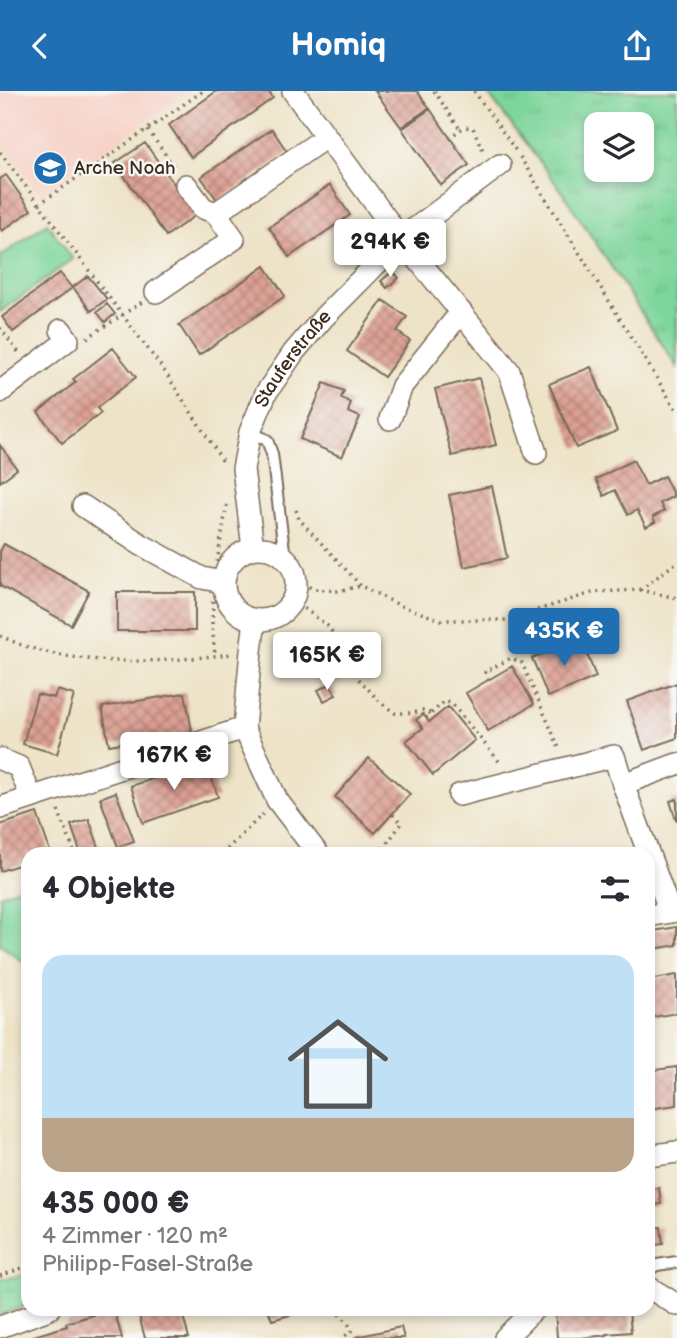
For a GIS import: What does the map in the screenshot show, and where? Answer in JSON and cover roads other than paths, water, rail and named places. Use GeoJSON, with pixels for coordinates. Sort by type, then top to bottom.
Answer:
{"type":"FeatureCollection","features":[{"type":"Feature","properties":{"kind":"street"},"geometry":{"type":"LineString","coordinates":[[293,91],[401,239],[509,371],[536,453]]}},
{"type":"Feature","properties":{"kind":"street"},"geometry":{"type":"LineString","coordinates":[[216,213],[326,137]]}},
{"type":"Feature","properties":{"kind":"street","name":"Stauferstraße"},"geometry":{"type":"LineString","coordinates":[[253,548],[243,469],[250,432],[267,393],[294,352],[324,317],[401,239],[496,168]]}},
{"type":"Feature","properties":{"kind":"street"},"geometry":{"type":"LineString","coordinates":[[156,292],[234,239],[216,213],[203,208],[186,185]]}},
{"type":"Feature","properties":{"kind":"street"},"geometry":{"type":"LineString","coordinates":[[390,419],[401,386],[461,312]]}},
{"type":"Feature","properties":{"kind":"street"},"geometry":{"type":"LineString","coordinates":[[0,392],[31,369],[65,335]]}},
{"type":"Feature","properties":{"kind":"street"},"geometry":{"type":"LineString","coordinates":[[83,506],[140,544],[202,578],[223,582]]}},
{"type":"Feature","properties":{"kind":"street"},"geometry":{"type":"LineString","coordinates":[[266,547],[285,558],[294,569],[295,590],[286,610],[273,619],[255,621],[243,617],[231,608],[224,594],[223,582],[229,565],[240,552],[266,547]]}},
{"type":"Feature","properties":{"kind":"street"},"geometry":{"type":"LineString","coordinates":[[255,621],[244,729],[278,800],[313,847]]}},
{"type":"Feature","properties":{"kind":"street"},"geometry":{"type":"LineString","coordinates":[[0,808],[244,729]]}},
{"type":"Feature","properties":{"kind":"street"},"geometry":{"type":"LineString","coordinates":[[459,795],[614,755],[648,847]]}},
{"type":"Feature","properties":{"kind":"street"},"geometry":{"type":"LineString","coordinates":[[0,759],[19,767],[40,794]]}},
{"type":"Feature","properties":{"kind":"street"},"geometry":{"type":"LineString","coordinates":[[623,784],[677,764]]}},
{"type":"Feature","properties":{"kind":"street"},"geometry":{"type":"LineString","coordinates":[[655,864],[674,911],[655,915]]}},
{"type":"Feature","properties":{"kind":"street"},"geometry":{"type":"LineString","coordinates":[[655,1155],[677,1152]]}},
{"type":"Feature","properties":{"kind":"street"},"geometry":{"type":"LineString","coordinates":[[655,1291],[677,1305]]}},
{"type":"Feature","properties":{"kind":"street"},"geometry":{"type":"LineString","coordinates":[[0,1327],[30,1316]]}},
{"type":"Feature","properties":{"kind":"street"},"geometry":{"type":"LineString","coordinates":[[505,1338],[527,1316]]}},
{"type":"Feature","properties":{"kind":"lane"},"geometry":{"type":"LineString","coordinates":[[250,432],[268,440],[278,492],[285,558]]}},
{"type":"Feature","properties":{"kind":"lane"},"geometry":{"type":"LineString","coordinates":[[655,1266],[677,1262]]}},
{"type":"Feature","properties":{"kind":"place","name":"Arche Noah"},"geometry":{"type":"Point","coordinates":[50,168]}}]}
